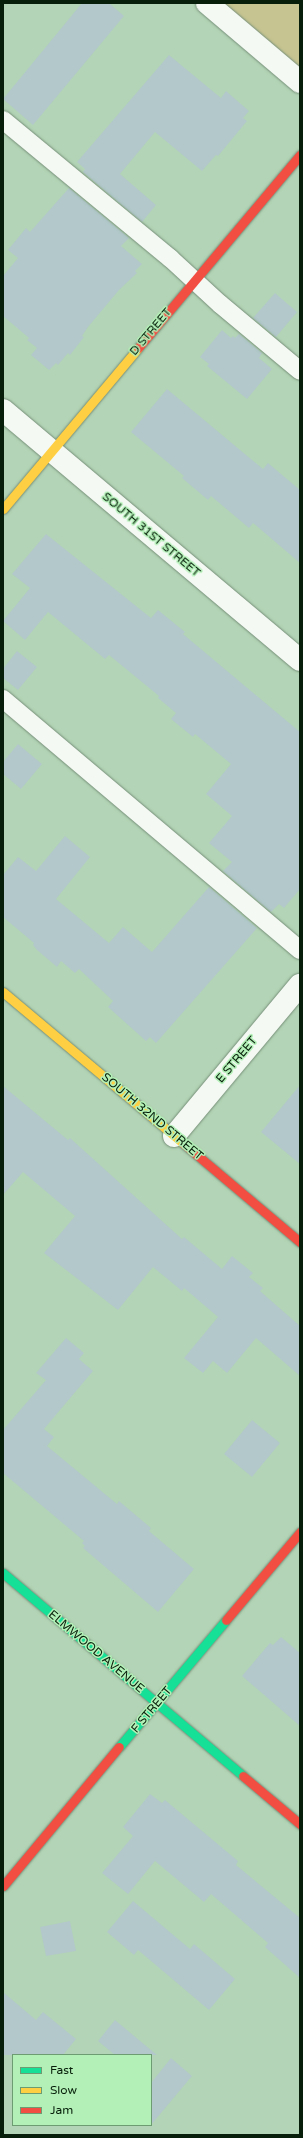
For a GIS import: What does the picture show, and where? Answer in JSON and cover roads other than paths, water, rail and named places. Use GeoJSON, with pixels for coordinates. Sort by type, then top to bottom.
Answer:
{"type":"FeatureCollection","features":[{"type":"Feature","properties":{"kind":"street"},"geometry":{"type":"LineString","coordinates":[[207,3],[300,82]]}},
{"type":"Feature","properties":{"kind":"street","name":"D STREET"},"geometry":{"type":"LineString","coordinates":[[3,509],[300,155]]}},
{"type":"Feature","properties":{"kind":"street","name":"SOUTH 31ST STREET"},"geometry":{"type":"LineString","coordinates":[[3,410],[300,660]]}},
{"type":"Feature","properties":{"kind":"street","name":"E STREET"},"geometry":{"type":"LineString","coordinates":[[174,1136],[300,985]]}},
{"type":"Feature","properties":{"kind":"street","name":"SOUTH 32ND STREET"},"geometry":{"type":"LineString","coordinates":[[3,992],[300,1242]]}},
{"type":"Feature","properties":{"kind":"street","name":"F STREET"},"geometry":{"type":"LineString","coordinates":[[3,1886],[300,1532]]}},
{"type":"Feature","properties":{"kind":"street","name":"ELMWOOD AVENUE"},"geometry":{"type":"LineString","coordinates":[[3,1573],[300,1824]]}},
{"type":"Feature","properties":{"kind":"lane"},"geometry":{"type":"LineString","coordinates":[[3,120],[170,258],[300,370]]}},
{"type":"Feature","properties":{"kind":"lane"},"geometry":{"type":"LineString","coordinates":[[3,699],[300,950]]}}]}
